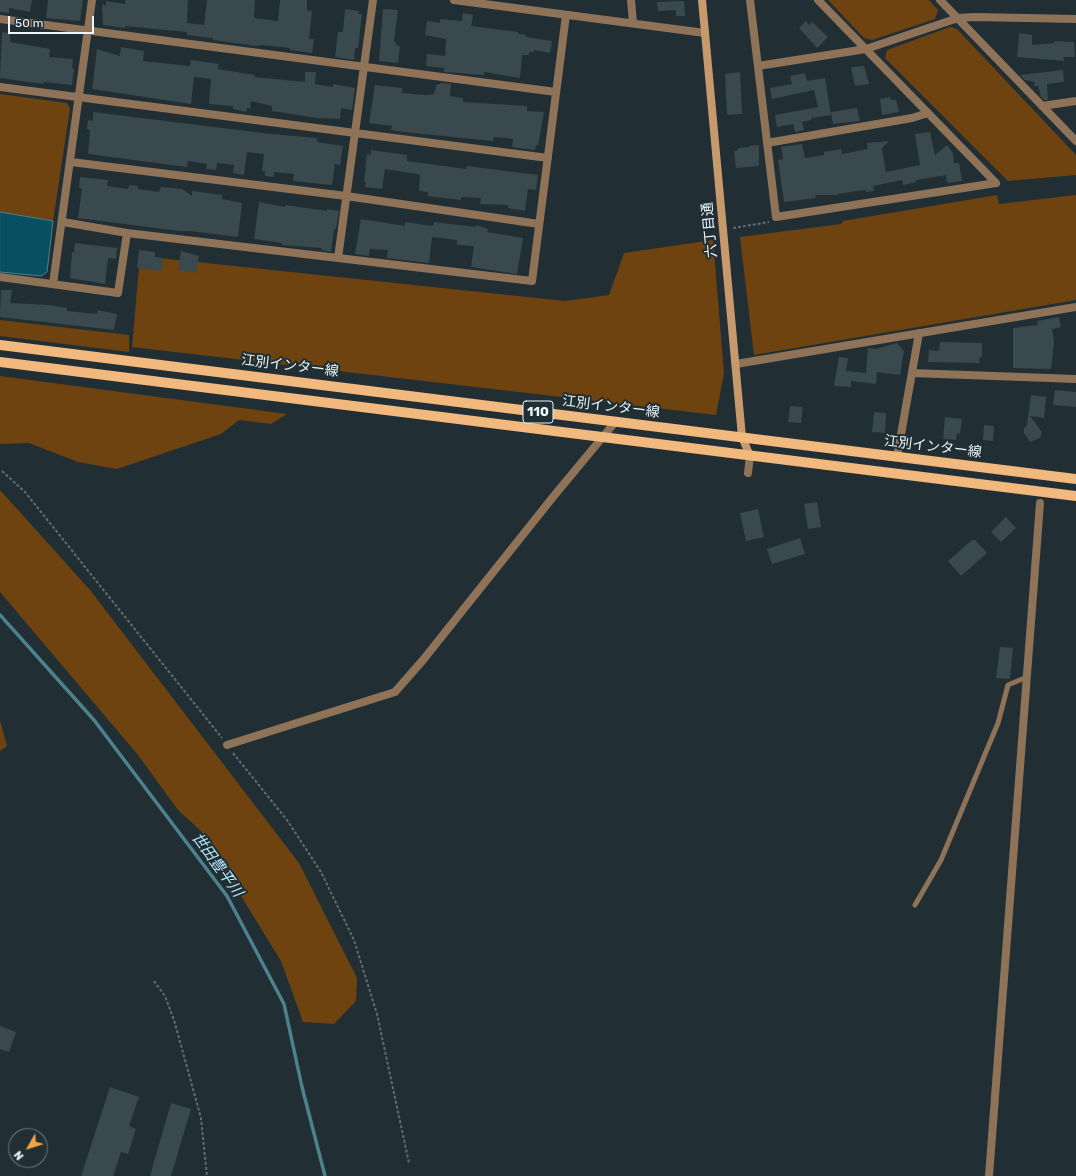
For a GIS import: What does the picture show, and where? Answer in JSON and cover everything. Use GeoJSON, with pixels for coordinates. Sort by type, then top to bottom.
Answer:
{"type":"FeatureCollection","features":[{"type":"Feature","properties":{"kind":"main road","name":"江別インター線"},"geometry":{"type":"LineString","coordinates":[[0,345],[1076,479]]}},
{"type":"Feature","properties":{"kind":"main road","name":"110"},"geometry":{"type":"LineString","coordinates":[[0,362],[1076,496]]}},
{"type":"Feature","properties":{"kind":"street"},"geometry":{"type":"LineString","coordinates":[[53,284],[63,222],[92,0]]}},
{"type":"Feature","properties":{"kind":"street"},"geometry":{"type":"LineString","coordinates":[[338,258],[373,0]]}},
{"type":"Feature","properties":{"kind":"street"},"geometry":{"type":"LineString","coordinates":[[454,0],[705,33]]}},
{"type":"Feature","properties":{"kind":"street"},"geometry":{"type":"LineString","coordinates":[[631,0],[633,23]]}},
{"type":"Feature","properties":{"kind":"street","name":"六丁目通"},"geometry":{"type":"LineString","coordinates":[[702,0],[742,437],[750,456]]}},
{"type":"Feature","properties":{"kind":"street"},"geometry":{"type":"LineString","coordinates":[[750,0],[776,217],[996,183],[818,0]]}},
{"type":"Feature","properties":{"kind":"street"},"geometry":{"type":"LineString","coordinates":[[940,0],[1076,141]]}},
{"type":"Feature","properties":{"kind":"street"},"geometry":{"type":"LineString","coordinates":[[63,222],[127,233],[532,281],[566,15]]}},
{"type":"Feature","properties":{"kind":"street"},"geometry":{"type":"LineString","coordinates":[[758,66],[866,49],[958,18],[1076,18]]}},
{"type":"Feature","properties":{"kind":"street"},"geometry":{"type":"LineString","coordinates":[[0,19],[556,92]]}},
{"type":"Feature","properties":{"kind":"street"},"geometry":{"type":"LineString","coordinates":[[0,86],[548,158]]}},
{"type":"Feature","properties":{"kind":"street"},"geometry":{"type":"LineString","coordinates":[[1042,106],[1076,101]]}},
{"type":"Feature","properties":{"kind":"street"},"geometry":{"type":"LineString","coordinates":[[767,143],[912,118],[928,113]]}},
{"type":"Feature","properties":{"kind":"street"},"geometry":{"type":"LineString","coordinates":[[71,162],[346,196],[539,224]]}},
{"type":"Feature","properties":{"kind":"street"},"geometry":{"type":"LineString","coordinates":[[0,277],[118,293],[127,233]]}},
{"type":"Feature","properties":{"kind":"street"},"geometry":{"type":"LineString","coordinates":[[736,364],[1076,307]]}},
{"type":"Feature","properties":{"kind":"street"},"geometry":{"type":"LineString","coordinates":[[897,456],[919,333]]}},
{"type":"Feature","properties":{"kind":"street"},"geometry":{"type":"LineString","coordinates":[[912,373],[1076,379]]}},
{"type":"Feature","properties":{"kind":"street"},"geometry":{"type":"LineString","coordinates":[[227,745],[395,692],[424,660],[616,421]]}},
{"type":"Feature","properties":{"kind":"street"},"geometry":{"type":"LineString","coordinates":[[748,473],[750,456]]}},
{"type":"Feature","properties":{"kind":"street"},"geometry":{"type":"LineString","coordinates":[[989,1176],[1040,503]]}},
{"type":"Feature","properties":{"kind":"lane"},"geometry":{"type":"LineString","coordinates":[[915,905],[940,860],[998,723],[1008,685],[1027,677]]}},
{"type":"Feature","properties":{"kind":"path"},"geometry":{"type":"LineString","coordinates":[[733,228],[764,223]]}},
{"type":"Feature","properties":{"kind":"path"},"geometry":{"type":"LineString","coordinates":[[2,471],[25,492],[287,820],[320,872],[354,940],[377,1014],[409,1163]]}},
{"type":"Feature","properties":{"kind":"path"},"geometry":{"type":"LineString","coordinates":[[154,981],[165,996],[174,1020],[201,1118],[207,1176]]}},
{"type":"Feature","properties":{"kind":"shaded area"},"geometry":{"type":"Polygon","coordinates":[[[828,0],[929,0],[938,10],[935,19],[872,40],[864,38],[828,0]]]}},
{"type":"Feature","properties":{"kind":"shaded area"},"geometry":{"type":"Polygon","coordinates":[[[950,27],[957,29],[1076,155],[1076,175],[1008,181],[885,58],[887,50],[950,27]]]}},
{"type":"Feature","properties":{"kind":"shaded area"},"geometry":{"type":"Polygon","coordinates":[[[0,94],[67,103],[70,109],[53,221],[0,212],[0,94]]]}},
{"type":"Feature","properties":{"kind":"shaded area"},"geometry":{"type":"Polygon","coordinates":[[[997,195],[999,204],[1076,195],[1076,300],[754,355],[740,237],[841,224],[843,221],[997,195]]]}},
{"type":"Feature","properties":{"kind":"shaded area"},"geometry":{"type":"Polygon","coordinates":[[[713,240],[724,373],[716,415],[132,347],[140,256],[565,301],[609,295],[624,253],[713,240]]]}},
{"type":"Feature","properties":{"kind":"shaded area"},"geometry":{"type":"Polygon","coordinates":[[[0,320],[129,335],[129,352],[0,336],[0,320]]]}},
{"type":"Feature","properties":{"kind":"shaded area"},"geometry":{"type":"Polygon","coordinates":[[[0,376],[287,414],[271,424],[239,420],[221,434],[117,469],[78,462],[29,443],[0,444],[0,376]]]}},
{"type":"Feature","properties":{"kind":"shaded area"},"geometry":{"type":"Polygon","coordinates":[[[0,490],[90,590],[299,863],[357,978],[356,1001],[334,1024],[303,1022],[281,961],[201,831],[178,810],[138,755],[0,592],[0,490]]]}},
{"type":"Feature","properties":{"kind":"shaded area"},"geometry":{"type":"Polygon","coordinates":[[[0,720],[7,746],[0,751],[0,720]]]}},
{"type":"Feature","properties":{"kind":"water"},"geometry":{"type":"Polygon","coordinates":[[[0,212],[53,221],[47,272],[41,276],[0,272],[0,212]]]}},
{"type":"Feature","properties":{"kind":"building"},"geometry":{"type":"Polygon","coordinates":[[[0,0],[32,0],[30,12],[9,8],[9,13],[0,12],[0,0]]]}},
{"type":"Feature","properties":{"kind":"building"},"geometry":{"type":"Polygon","coordinates":[[[48,0],[83,0],[80,21],[46,18],[48,0]]]}},
{"type":"Feature","properties":{"kind":"building"},"geometry":{"type":"Polygon","coordinates":[[[125,0],[188,0],[187,23],[204,25],[207,0],[255,0],[254,18],[278,21],[280,0],[307,0],[307,10],[312,11],[309,39],[314,39],[312,53],[290,50],[290,48],[262,45],[256,46],[213,40],[213,38],[187,35],[187,32],[103,25],[102,4],[106,6],[106,1],[125,4],[125,0]]]}},
{"type":"Feature","properties":{"kind":"building"},"geometry":{"type":"Polygon","coordinates":[[[684,1],[685,16],[676,16],[676,10],[658,11],[657,2],[684,1]]]}},
{"type":"Feature","properties":{"kind":"building"},"geometry":{"type":"Polygon","coordinates":[[[345,9],[359,11],[358,14],[362,14],[358,48],[355,48],[354,60],[335,57],[338,32],[343,32],[345,9]]]}},
{"type":"Feature","properties":{"kind":"building"},"geometry":{"type":"Polygon","coordinates":[[[383,9],[398,10],[394,41],[396,42],[396,45],[400,46],[398,63],[379,61],[383,9]]]}},
{"type":"Feature","properties":{"kind":"building"},"geometry":{"type":"Polygon","coordinates":[[[463,13],[473,15],[471,26],[518,32],[518,34],[526,35],[526,37],[552,41],[550,53],[534,50],[534,52],[529,52],[529,55],[522,55],[520,78],[484,72],[484,75],[444,72],[444,68],[426,66],[427,54],[445,56],[446,39],[425,35],[427,21],[440,23],[440,19],[462,21],[463,13]]]}},
{"type":"Feature","properties":{"kind":"building"},"geometry":{"type":"Polygon","coordinates":[[[806,21],[809,25],[812,22],[828,37],[817,48],[799,28],[806,21]]]}},
{"type":"Feature","properties":{"kind":"building"},"geometry":{"type":"Polygon","coordinates":[[[2,32],[10,33],[10,42],[50,49],[49,57],[73,59],[72,68],[74,69],[72,85],[44,82],[43,84],[0,78],[2,32]]]}},
{"type":"Feature","properties":{"kind":"building"},"geometry":{"type":"Polygon","coordinates":[[[1019,33],[1032,35],[1032,45],[1054,43],[1054,41],[1074,42],[1075,57],[1063,57],[1065,61],[1017,57],[1019,33]]]}},
{"type":"Feature","properties":{"kind":"building"},"geometry":{"type":"Polygon","coordinates":[[[121,47],[144,51],[143,61],[190,66],[191,60],[219,64],[218,69],[255,75],[254,77],[305,82],[305,72],[316,72],[315,84],[333,87],[333,84],[355,88],[352,110],[341,108],[340,119],[324,119],[272,111],[272,106],[251,101],[250,109],[247,108],[246,112],[233,109],[233,106],[209,104],[211,79],[194,77],[191,104],[92,89],[97,49],[120,56],[121,47]]]}},
{"type":"Feature","properties":{"kind":"building"},"geometry":{"type":"Polygon","coordinates":[[[864,66],[869,84],[855,86],[851,67],[864,66]]]}},
{"type":"Feature","properties":{"kind":"building"},"geometry":{"type":"Polygon","coordinates":[[[1063,70],[1064,82],[1047,84],[1048,100],[1044,100],[1041,97],[1038,86],[1034,86],[1035,82],[1025,80],[1020,75],[1063,70]]]}},
{"type":"Feature","properties":{"kind":"building"},"geometry":{"type":"Polygon","coordinates":[[[740,72],[742,114],[727,115],[725,74],[740,72]]]}},
{"type":"Feature","properties":{"kind":"building"},"geometry":{"type":"Polygon","coordinates":[[[805,73],[807,81],[825,78],[831,115],[811,118],[811,120],[802,122],[804,130],[795,132],[793,124],[777,127],[775,115],[818,107],[814,90],[772,99],[770,88],[792,84],[790,76],[805,73]]]}},
{"type":"Feature","properties":{"kind":"building"},"geometry":{"type":"Polygon","coordinates":[[[442,83],[451,84],[450,96],[463,98],[463,102],[527,106],[527,111],[544,112],[538,146],[536,145],[535,150],[512,147],[513,139],[494,137],[493,141],[404,132],[391,130],[392,126],[369,123],[375,85],[402,88],[402,93],[425,95],[434,94],[436,85],[442,83]]]}},
{"type":"Feature","properties":{"kind":"building"},"geometry":{"type":"Polygon","coordinates":[[[890,97],[891,100],[896,100],[899,112],[882,115],[880,99],[890,97]]]}},
{"type":"Feature","properties":{"kind":"building"},"geometry":{"type":"Polygon","coordinates":[[[857,108],[860,121],[833,124],[831,112],[857,108]]]}},
{"type":"Feature","properties":{"kind":"building"},"geometry":{"type":"Polygon","coordinates":[[[93,112],[271,134],[317,138],[317,142],[343,146],[340,165],[335,164],[332,185],[293,181],[294,174],[274,172],[274,177],[265,176],[265,171],[262,171],[264,154],[247,152],[244,175],[233,173],[234,165],[217,163],[216,170],[206,169],[207,164],[188,161],[187,167],[88,154],[90,130],[87,129],[88,120],[93,121],[93,112]]]}},
{"type":"Feature","properties":{"kind":"building"},"geometry":{"type":"Polygon","coordinates":[[[930,132],[935,155],[947,145],[953,153],[954,163],[959,163],[962,181],[947,183],[946,175],[916,180],[916,182],[903,185],[902,180],[873,186],[874,191],[866,192],[865,190],[837,195],[815,195],[816,198],[784,202],[778,160],[783,159],[781,147],[802,144],[805,158],[824,155],[824,152],[841,149],[842,154],[868,149],[867,143],[889,141],[882,148],[886,172],[920,165],[915,134],[930,132]]]}},
{"type":"Feature","properties":{"kind":"building"},"geometry":{"type":"Polygon","coordinates":[[[759,145],[759,166],[736,168],[734,151],[738,150],[738,148],[759,145]]]}},
{"type":"Feature","properties":{"kind":"building"},"geometry":{"type":"Polygon","coordinates":[[[371,150],[407,155],[407,161],[466,169],[467,166],[538,175],[536,190],[528,189],[525,211],[508,208],[508,205],[480,204],[481,198],[461,197],[461,200],[428,196],[428,192],[419,191],[420,175],[385,169],[382,189],[365,187],[366,182],[364,182],[367,154],[371,155],[371,150]]]}},
{"type":"Feature","properties":{"kind":"building"},"geometry":{"type":"Polygon","coordinates":[[[80,177],[108,180],[107,186],[128,189],[129,185],[138,186],[138,189],[159,192],[161,187],[182,189],[192,196],[192,191],[222,195],[222,199],[242,203],[238,237],[78,218],[82,189],[79,188],[80,177]]]}},
{"type":"Feature","properties":{"kind":"building"},"geometry":{"type":"Polygon","coordinates":[[[259,202],[285,207],[285,205],[327,211],[327,209],[339,211],[336,229],[334,229],[331,252],[321,250],[322,248],[282,245],[282,243],[254,239],[259,202]]]}},
{"type":"Feature","properties":{"kind":"building"},"geometry":{"type":"Polygon","coordinates":[[[361,219],[405,226],[405,222],[433,226],[434,222],[476,227],[476,225],[488,229],[487,232],[523,238],[517,274],[471,267],[474,246],[457,245],[457,240],[432,237],[429,263],[387,258],[388,250],[370,249],[369,256],[355,254],[361,219]]]}},
{"type":"Feature","properties":{"kind":"building"},"geometry":{"type":"Polygon","coordinates":[[[75,243],[117,248],[116,259],[108,258],[105,284],[70,278],[72,252],[74,253],[75,243]]]}},
{"type":"Feature","properties":{"kind":"building"},"geometry":{"type":"Polygon","coordinates":[[[139,250],[155,252],[155,257],[163,258],[161,271],[137,268],[139,250]]]}},
{"type":"Feature","properties":{"kind":"building"},"geometry":{"type":"Polygon","coordinates":[[[181,251],[199,256],[196,273],[178,270],[181,251]]]}},
{"type":"Feature","properties":{"kind":"building"},"geometry":{"type":"Polygon","coordinates":[[[1,290],[12,290],[10,303],[49,305],[67,308],[67,311],[97,314],[98,310],[117,314],[114,330],[0,317],[1,290]]]}},
{"type":"Feature","properties":{"kind":"building"},"geometry":{"type":"Polygon","coordinates":[[[1059,317],[1061,327],[1052,329],[1054,342],[1051,369],[1013,368],[1013,328],[1038,325],[1037,321],[1059,317]]]}},
{"type":"Feature","properties":{"kind":"building"},"geometry":{"type":"Polygon","coordinates":[[[940,342],[982,343],[982,357],[979,358],[980,363],[928,362],[929,350],[939,351],[940,342]]]}},
{"type":"Feature","properties":{"kind":"building"},"geometry":{"type":"Polygon","coordinates":[[[897,343],[904,351],[900,375],[877,372],[876,384],[851,381],[851,387],[834,386],[839,357],[848,358],[846,371],[866,373],[868,348],[876,349],[897,343]]]}},
{"type":"Feature","properties":{"kind":"building"},"geometry":{"type":"Polygon","coordinates":[[[1055,390],[1076,392],[1076,407],[1053,405],[1055,390]]]}},
{"type":"Feature","properties":{"kind":"building"},"geometry":{"type":"Polygon","coordinates":[[[1031,395],[1046,397],[1044,418],[1030,416],[1042,432],[1040,438],[1030,442],[1024,433],[1024,428],[1027,425],[1031,395]]]}},
{"type":"Feature","properties":{"kind":"building"},"geometry":{"type":"Polygon","coordinates":[[[790,406],[803,407],[801,423],[788,422],[790,406]]]}},
{"type":"Feature","properties":{"kind":"building"},"geometry":{"type":"Polygon","coordinates":[[[874,412],[886,413],[885,433],[872,432],[874,412]]]}},
{"type":"Feature","properties":{"kind":"building"},"geometry":{"type":"Polygon","coordinates":[[[945,417],[962,419],[960,434],[957,433],[956,440],[943,439],[945,417]]]}},
{"type":"Feature","properties":{"kind":"building"},"geometry":{"type":"Polygon","coordinates":[[[984,425],[994,426],[993,441],[983,440],[984,425]]]}},
{"type":"Feature","properties":{"kind":"building"},"geometry":{"type":"Polygon","coordinates":[[[817,502],[821,527],[808,529],[804,504],[817,502]]]}},
{"type":"Feature","properties":{"kind":"building"},"geometry":{"type":"Polygon","coordinates":[[[758,509],[764,537],[746,541],[740,513],[758,509]]]}},
{"type":"Feature","properties":{"kind":"building"},"geometry":{"type":"Polygon","coordinates":[[[1006,517],[1016,528],[1001,542],[991,532],[1006,517]]]}},
{"type":"Feature","properties":{"kind":"building"},"geometry":{"type":"Polygon","coordinates":[[[800,538],[805,554],[772,564],[767,549],[800,538]]]}},
{"type":"Feature","properties":{"kind":"building"},"geometry":{"type":"Polygon","coordinates":[[[972,540],[975,540],[987,553],[961,576],[948,561],[972,540]]]}},
{"type":"Feature","properties":{"kind":"building"},"geometry":{"type":"Polygon","coordinates":[[[1000,647],[1013,648],[1010,679],[996,678],[1000,647]]]}},
{"type":"Feature","properties":{"kind":"building"},"geometry":{"type":"Polygon","coordinates":[[[0,1026],[16,1032],[9,1052],[0,1049],[0,1026]]]}},
{"type":"Feature","properties":{"kind":"building"},"geometry":{"type":"Polygon","coordinates":[[[110,1087],[139,1097],[129,1126],[136,1129],[128,1154],[121,1152],[113,1176],[81,1176],[110,1087]]]}},
{"type":"Feature","properties":{"kind":"building"},"geometry":{"type":"Polygon","coordinates":[[[171,1103],[191,1109],[171,1176],[150,1176],[171,1103]]]}},
{"type":"Feature","properties":{"kind":"waterway","name":"世田豊平川"},"geometry":{"type":"LineString","coordinates":[[0,615],[94,720],[227,896],[284,1004],[302,1087],[325,1176]]}}]}
